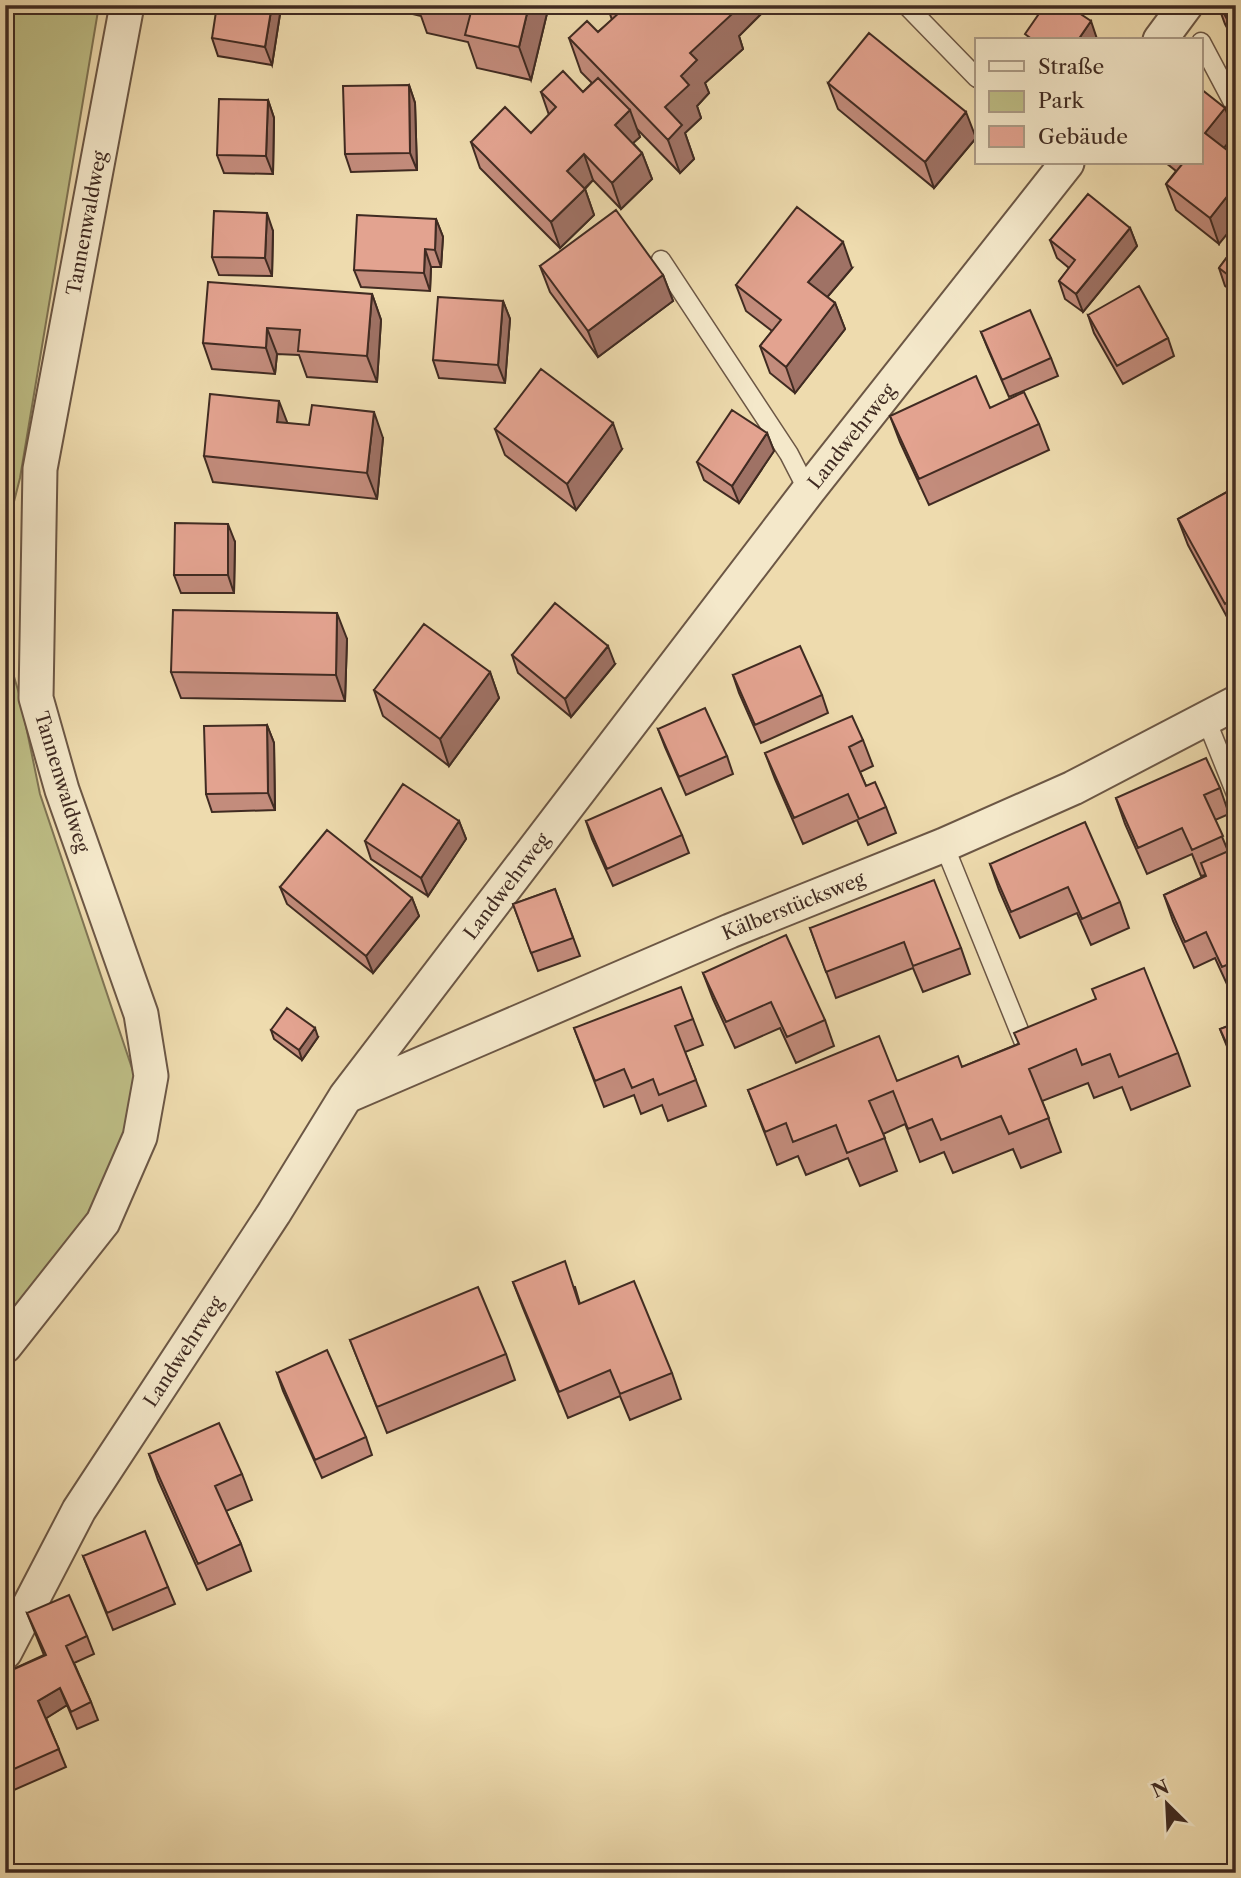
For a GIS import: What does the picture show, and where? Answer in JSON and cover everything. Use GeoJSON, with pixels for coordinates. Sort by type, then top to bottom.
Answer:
{"type":"FeatureCollection","features":[{"type":"Feature","properties":{"kind":"street","name":"Tannenwaldweg"},"geometry":{"type":"LineString","coordinates":[[5,1346],[103,1222],[140,1137],[151,1076],[141,1014],[62,790],[36,698],[40,469],[127,5]]}},
{"type":"Feature","properties":{"kind":"street"},"geometry":{"type":"LineString","coordinates":[[1161,38],[1184,7]]}},
{"type":"Feature","properties":{"kind":"street","name":"Landwehrweg"},"geometry":{"type":"LineString","coordinates":[[5,1652],[79,1510],[274,1213],[346,1096],[808,491],[1065,164]]}},
{"type":"Feature","properties":{"kind":"street","name":"Kälberstücksweg"},"geometry":{"type":"LineString","coordinates":[[346,1096],[730,931],[944,845],[1073,788],[1236,702]]}},
{"type":"Feature","properties":{"kind":"lane"},"geometry":{"type":"LineString","coordinates":[[906,5],[975,76]]}},
{"type":"Feature","properties":{"kind":"lane"},"geometry":{"type":"LineString","coordinates":[[1184,7],[1199,38]]}},
{"type":"Feature","properties":{"kind":"lane"},"geometry":{"type":"LineString","coordinates":[[1202,45],[1236,108]]}},
{"type":"Feature","properties":{"kind":"lane"},"geometry":{"type":"LineString","coordinates":[[661,260],[789,454],[808,491]]}},
{"type":"Feature","properties":{"kind":"lane"},"geometry":{"type":"LineString","coordinates":[[1206,719],[1236,794]]}},
{"type":"Feature","properties":{"kind":"lane"},"geometry":{"type":"LineString","coordinates":[[944,845],[1025,1045]]}},
{"type":"Feature","properties":{"kind":"green space"},"geometry":{"type":"Polygon","coordinates":[[[5,5],[99,5],[20,478],[5,537],[5,5]]]}},
{"type":"Feature","properties":{"kind":"green space"},"geometry":{"type":"Polygon","coordinates":[[[5,646],[20,697],[40,794],[142,1098],[101,1219],[5,1340],[5,646]]]}},
{"type":"Feature","properties":{"kind":"building"},"geometry":{"type":"Polygon","coordinates":[[[217,5],[272,5],[265,47],[212,38],[217,5]]]}},
{"type":"Feature","properties":{"kind":"building"},"geometry":{"type":"Polygon","coordinates":[[[440,5],[529,5],[519,47],[465,35],[471,12],[440,5]]]}},
{"type":"Feature","properties":{"kind":"building"},"geometry":{"type":"Polygon","coordinates":[[[614,5],[724,5],[731,15],[690,53],[697,60],[681,76],[689,85],[665,107],[682,125],[668,140],[569,38],[587,21],[598,32],[620,12],[614,5]]]}},
{"type":"Feature","properties":{"kind":"building"},"geometry":{"type":"Polygon","coordinates":[[[1045,5],[1067,5],[1091,21],[1079,38],[1030,38],[1025,34],[1045,5]]]}},
{"type":"Feature","properties":{"kind":"building"},"geometry":{"type":"Polygon","coordinates":[[[1219,5],[1236,5],[1236,35],[1219,5]]]}},
{"type":"Feature","properties":{"kind":"building"},"geometry":{"type":"Polygon","coordinates":[[[869,33],[966,112],[925,162],[828,83],[869,33]]]}},
{"type":"Feature","properties":{"kind":"building"},"geometry":{"type":"Polygon","coordinates":[[[563,71],[583,92],[598,78],[630,110],[615,125],[642,153],[612,183],[584,154],[567,171],[585,189],[551,222],[471,142],[505,107],[531,133],[556,107],[541,92],[563,71]]]}},
{"type":"Feature","properties":{"kind":"building"},"geometry":{"type":"Polygon","coordinates":[[[409,85],[410,153],[345,154],[343,86],[409,85]]]}},
{"type":"Feature","properties":{"kind":"building"},"geometry":{"type":"Polygon","coordinates":[[[1202,90],[1225,108],[1205,133],[1236,157],[1236,185],[1210,218],[1166,184],[1182,164],[1202,164],[1202,90]]]}},
{"type":"Feature","properties":{"kind":"building"},"geometry":{"type":"Polygon","coordinates":[[[219,99],[268,100],[266,156],[217,155],[219,99]]]}},
{"type":"Feature","properties":{"kind":"building"},"geometry":{"type":"Polygon","coordinates":[[[1088,194],[1130,228],[1076,294],[1059,281],[1075,260],[1050,240],[1088,194]]]}},
{"type":"Feature","properties":{"kind":"building"},"geometry":{"type":"Polygon","coordinates":[[[797,207],[843,242],[808,282],[835,303],[786,367],[760,346],[781,320],[736,285],[797,207]]]}},
{"type":"Feature","properties":{"kind":"building"},"geometry":{"type":"Polygon","coordinates":[[[616,210],[663,275],[588,331],[540,266],[616,210]]]}},
{"type":"Feature","properties":{"kind":"building"},"geometry":{"type":"Polygon","coordinates":[[[214,211],[267,213],[265,258],[212,257],[214,211]]]}},
{"type":"Feature","properties":{"kind":"building"},"geometry":{"type":"Polygon","coordinates":[[[357,215],[436,219],[435,250],[425,249],[424,273],[354,270],[357,215]]]}},
{"type":"Feature","properties":{"kind":"building"},"geometry":{"type":"Polygon","coordinates":[[[1236,245],[1236,281],[1219,268],[1236,245]]]}},
{"type":"Feature","properties":{"kind":"building"},"geometry":{"type":"Polygon","coordinates":[[[208,282],[372,294],[367,356],[298,351],[300,330],[267,328],[266,348],[203,343],[208,282]]]}},
{"type":"Feature","properties":{"kind":"building"},"geometry":{"type":"Polygon","coordinates":[[[1139,286],[1168,338],[1117,366],[1088,315],[1139,286]]]}},
{"type":"Feature","properties":{"kind":"building"},"geometry":{"type":"Polygon","coordinates":[[[438,297],[503,301],[498,365],[433,360],[438,297]]]}},
{"type":"Feature","properties":{"kind":"building"},"geometry":{"type":"Polygon","coordinates":[[[1030,310],[1051,358],[1002,380],[981,332],[1030,310]]]}},
{"type":"Feature","properties":{"kind":"building"},"geometry":{"type":"Polygon","coordinates":[[[541,369],[613,423],[567,484],[495,429],[541,369]]]}},
{"type":"Feature","properties":{"kind":"building"},"geometry":{"type":"Polygon","coordinates":[[[976,376],[990,408],[1024,392],[1039,424],[919,479],[890,416],[976,376]]]}},
{"type":"Feature","properties":{"kind":"building"},"geometry":{"type":"Polygon","coordinates":[[[210,394],[279,401],[277,422],[309,425],[312,405],[374,412],[367,473],[204,456],[210,394]]]}},
{"type":"Feature","properties":{"kind":"building"},"geometry":{"type":"Polygon","coordinates":[[[732,410],[767,433],[732,486],[697,462],[732,410]]]}},
{"type":"Feature","properties":{"kind":"building"},"geometry":{"type":"Polygon","coordinates":[[[1236,487],[1236,598],[1225,604],[1178,519],[1236,487]]]}},
{"type":"Feature","properties":{"kind":"building"},"geometry":{"type":"Polygon","coordinates":[[[175,523],[228,524],[228,575],[174,575],[175,523]]]}},
{"type":"Feature","properties":{"kind":"building"},"geometry":{"type":"Polygon","coordinates":[[[555,603],[608,646],[565,699],[512,655],[555,603]]]}},
{"type":"Feature","properties":{"kind":"building"},"geometry":{"type":"Polygon","coordinates":[[[173,610],[337,613],[336,675],[171,672],[173,610]]]}},
{"type":"Feature","properties":{"kind":"building"},"geometry":{"type":"Polygon","coordinates":[[[424,624],[490,672],[440,739],[374,690],[424,624]]]}},
{"type":"Feature","properties":{"kind":"building"},"geometry":{"type":"Polygon","coordinates":[[[800,646],[822,695],[755,725],[733,675],[800,646]]]}},
{"type":"Feature","properties":{"kind":"building"},"geometry":{"type":"Polygon","coordinates":[[[705,708],[727,756],[679,777],[658,729],[705,708]]]}},
{"type":"Feature","properties":{"kind":"building"},"geometry":{"type":"Polygon","coordinates":[[[852,716],[863,740],[849,747],[866,786],[875,782],[886,807],[859,819],[848,794],[794,818],[765,753],[852,716]]]}},
{"type":"Feature","properties":{"kind":"building"},"geometry":{"type":"Polygon","coordinates":[[[267,725],[268,793],[206,794],[204,726],[267,725]]]}},
{"type":"Feature","properties":{"kind":"building"},"geometry":{"type":"Polygon","coordinates":[[[1206,758],[1220,788],[1204,795],[1223,836],[1192,850],[1182,828],[1138,848],[1116,798],[1206,758]]]}},
{"type":"Feature","properties":{"kind":"building"},"geometry":{"type":"Polygon","coordinates":[[[403,784],[459,821],[421,878],[365,841],[403,784]]]}},
{"type":"Feature","properties":{"kind":"building"},"geometry":{"type":"Polygon","coordinates":[[[661,788],[682,835],[607,869],[586,821],[661,788]]]}},
{"type":"Feature","properties":{"kind":"building"},"geometry":{"type":"Polygon","coordinates":[[[1085,822],[1120,902],[1082,919],[1068,887],[1011,912],[990,864],[1085,822]]]}},
{"type":"Feature","properties":{"kind":"building"},"geometry":{"type":"Polygon","coordinates":[[[327,830],[412,898],[366,956],[280,887],[327,830]]]}},
{"type":"Feature","properties":{"kind":"building"},"geometry":{"type":"Polygon","coordinates":[[[1233,849],[1236,854],[1236,863],[1232,864],[1236,873],[1236,961],[1222,967],[1206,932],[1185,942],[1164,895],[1206,876],[1201,863],[1233,849]]]}},
{"type":"Feature","properties":{"kind":"building"},"geometry":{"type":"Polygon","coordinates":[[[934,880],[961,948],[913,966],[904,942],[826,972],[810,928],[934,880]]]}},
{"type":"Feature","properties":{"kind":"building"},"geometry":{"type":"Polygon","coordinates":[[[555,889],[573,938],[531,953],[513,904],[555,889]]]}},
{"type":"Feature","properties":{"kind":"building"},"geometry":{"type":"Polygon","coordinates":[[[786,935],[825,1020],[787,1037],[771,1002],[726,1022],[703,973],[786,935]]]}},
{"type":"Feature","properties":{"kind":"building"},"geometry":{"type":"Polygon","coordinates":[[[1144,968],[1178,1053],[1119,1077],[1110,1054],[1082,1065],[1076,1049],[1029,1069],[1049,1118],[1009,1134],[1001,1116],[941,1140],[932,1119],[908,1129],[893,1091],[869,1101],[885,1138],[847,1153],[836,1125],[793,1142],[786,1123],[765,1132],[748,1090],[879,1036],[897,1081],[958,1056],[962,1067],[1019,1044],[1014,1033],[1096,999],[1092,989],[1144,968]]]}},
{"type":"Feature","properties":{"kind":"building"},"geometry":{"type":"Polygon","coordinates":[[[681,987],[693,1019],[675,1026],[696,1080],[659,1095],[653,1079],[632,1088],[624,1069],[595,1081],[574,1028],[681,987]]]}},
{"type":"Feature","properties":{"kind":"building"},"geometry":{"type":"Polygon","coordinates":[[[287,1008],[315,1028],[299,1050],[271,1030],[287,1008]]]}},
{"type":"Feature","properties":{"kind":"building"},"geometry":{"type":"Polygon","coordinates":[[[1236,1023],[1236,1065],[1220,1029],[1236,1023]]]}},
{"type":"Feature","properties":{"kind":"building"},"geometry":{"type":"Polygon","coordinates":[[[565,1261],[579,1304],[634,1281],[672,1373],[620,1394],[610,1370],[559,1392],[513,1282],[565,1261]]]}},
{"type":"Feature","properties":{"kind":"building"},"geometry":{"type":"Polygon","coordinates":[[[478,1287],[506,1354],[377,1407],[350,1340],[478,1287]]]}},
{"type":"Feature","properties":{"kind":"building"},"geometry":{"type":"Polygon","coordinates":[[[327,1350],[366,1437],[315,1460],[277,1373],[327,1350]]]}},
{"type":"Feature","properties":{"kind":"building"},"geometry":{"type":"Polygon","coordinates":[[[219,1423],[242,1474],[215,1486],[241,1544],[198,1564],[149,1454],[219,1423]]]}},
{"type":"Feature","properties":{"kind":"building"},"geometry":{"type":"Polygon","coordinates":[[[145,1531],[168,1587],[107,1613],[83,1556],[145,1531]]]}},
{"type":"Feature","properties":{"kind":"building"},"geometry":{"type":"Polygon","coordinates":[[[69,1595],[87,1636],[66,1646],[91,1702],[71,1712],[60,1688],[38,1701],[59,1749],[5,1773],[5,1673],[46,1655],[27,1613],[69,1595]]]}}]}
